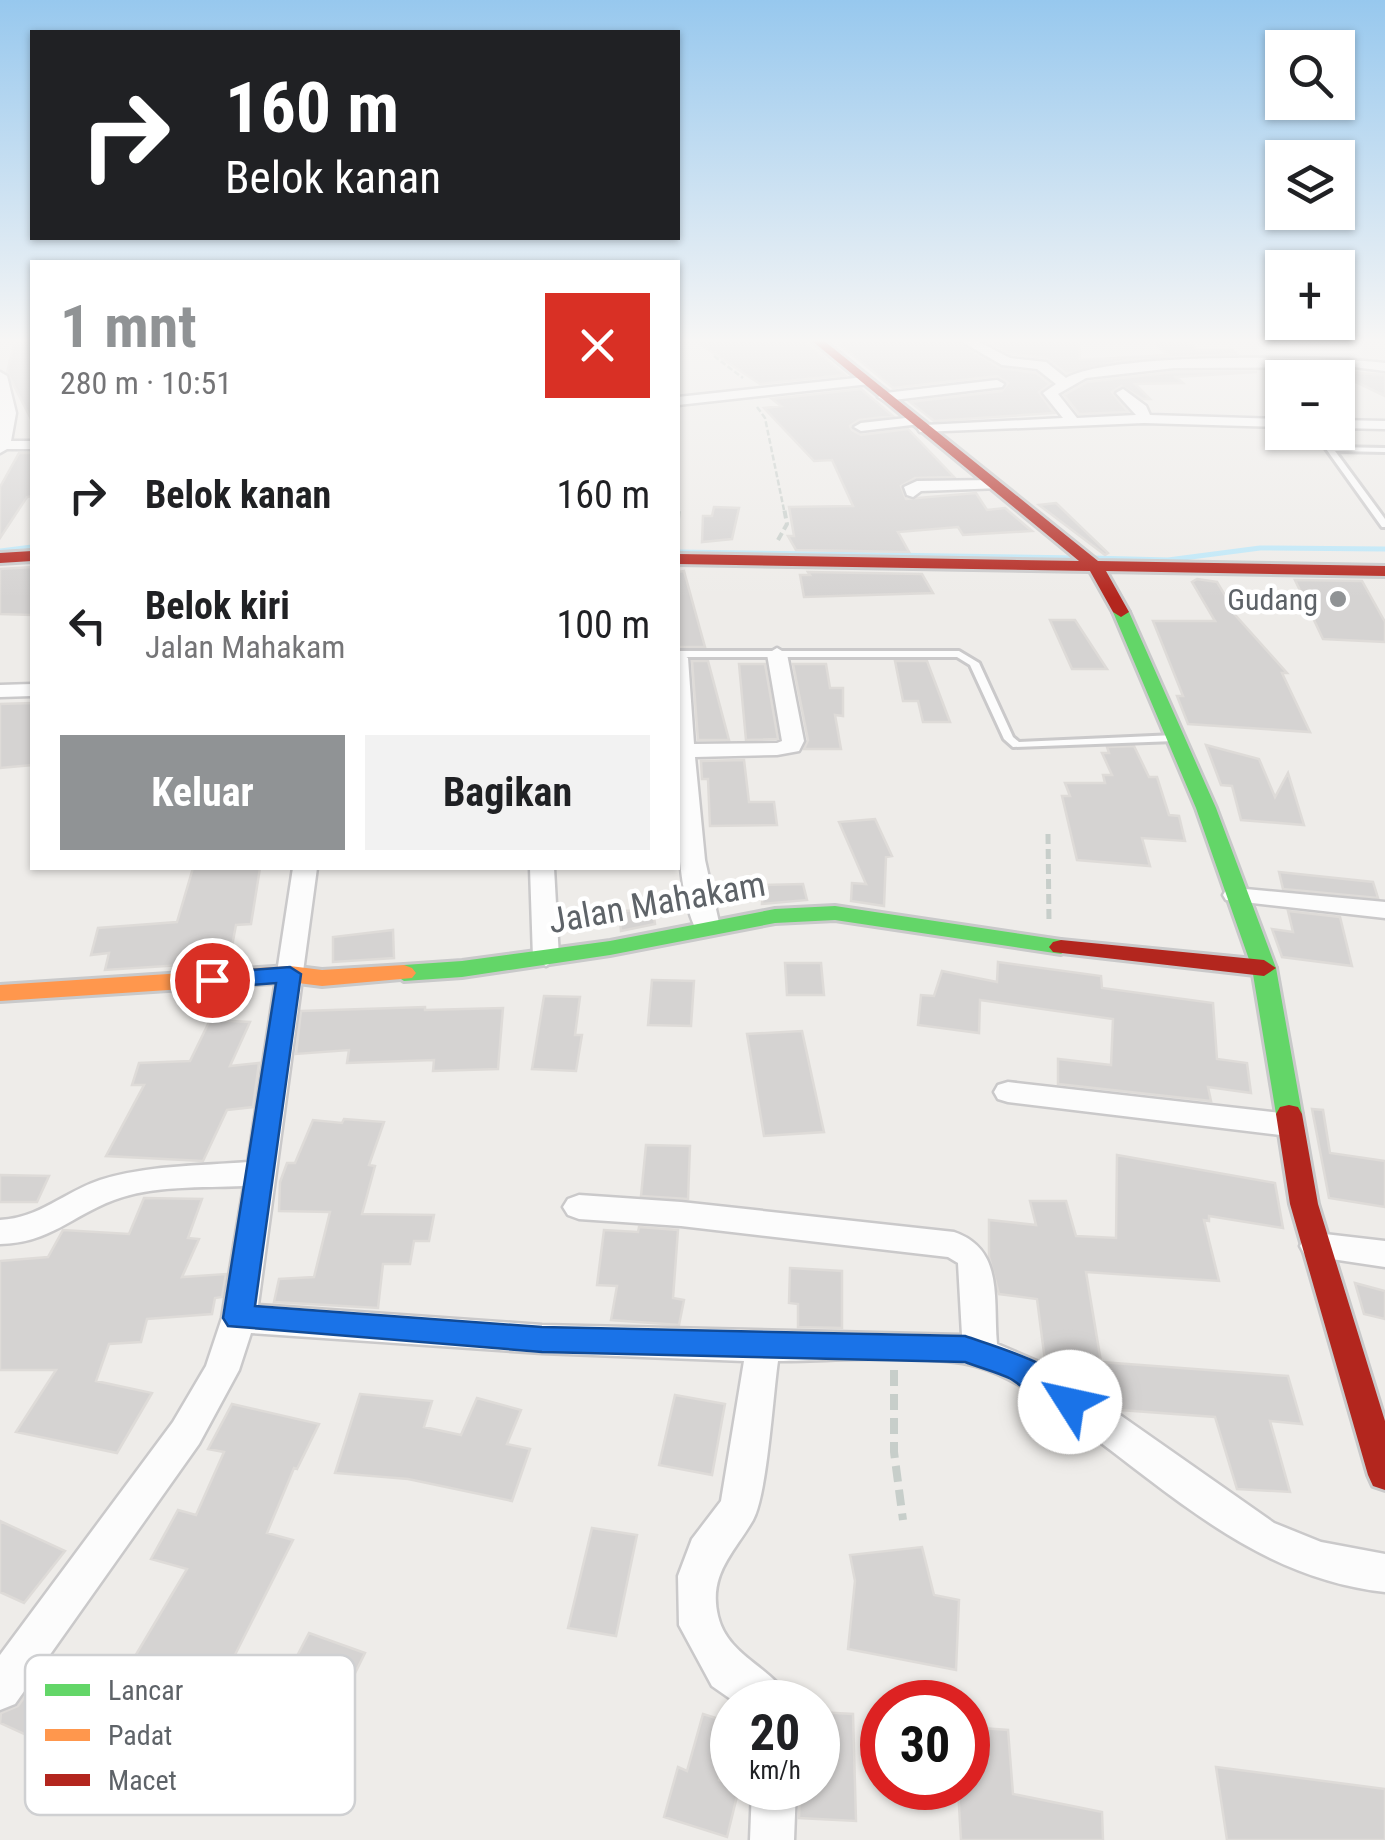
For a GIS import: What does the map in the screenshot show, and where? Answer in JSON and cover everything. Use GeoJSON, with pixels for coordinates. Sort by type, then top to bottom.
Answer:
{"type":"FeatureCollection","features":[{"type":"Feature","properties":{"kind":"street"},"geometry":{"type":"LineString","coordinates":[[861,427],[894,426]]}},
{"type":"Feature","properties":{"kind":"street"},"geometry":{"type":"LineString","coordinates":[[921,426],[1089,562],[1132,633],[1206,808],[1264,968],[1289,1126],[1316,1246],[1385,1475]]}},
{"type":"Feature","properties":{"kind":"street"},"geometry":{"type":"LineString","coordinates":[[1,447],[30,445]]}},
{"type":"Feature","properties":{"kind":"street"},"geometry":{"type":"LineString","coordinates":[[913,492],[914,486],[995,484]]}},
{"type":"Feature","properties":{"kind":"street"},"geometry":{"type":"LineString","coordinates":[[0,558],[30,556]]}},
{"type":"Feature","properties":{"kind":"street"},"geometry":{"type":"LineString","coordinates":[[680,559],[1089,562],[1385,571]]}},
{"type":"Feature","properties":{"kind":"street"},"geometry":{"type":"LineString","coordinates":[[681,751],[776,750],[790,746],[793,741],[777,654]]}},
{"type":"Feature","properties":{"kind":"street"},"geometry":{"type":"LineString","coordinates":[[0,691],[30,690]]}},
{"type":"Feature","properties":{"kind":"street"},"geometry":{"type":"LineString","coordinates":[[680,719],[693,874],[707,927]]}},
{"type":"Feature","properties":{"kind":"street"},"geometry":{"type":"LineString","coordinates":[[0,1689],[186,1433],[222,1370],[238,1318],[305,870]]}},
{"type":"Feature","properties":{"kind":"street"},"geometry":{"type":"LineString","coordinates":[[542,870],[546,958]]}},
{"type":"Feature","properties":{"kind":"street"},"geometry":{"type":"LineString","coordinates":[[1235,894],[1385,910]]}},
{"type":"Feature","properties":{"kind":"street","name":"Jalan Mahakam"},"geometry":{"type":"LineString","coordinates":[[0,993],[290,974],[346,978],[546,958],[775,916],[835,913],[1046,945],[1264,968]]}},
{"type":"Feature","properties":{"kind":"street"},"geometry":{"type":"LineString","coordinates":[[1008,1092],[1289,1126]]}},
{"type":"Feature","properties":{"kind":"street"},"geometry":{"type":"LineString","coordinates":[[0,1232],[45,1226],[108,1189],[260,1174]]}},
{"type":"Feature","properties":{"kind":"street"},"geometry":{"type":"LineString","coordinates":[[579,1207],[680,1214],[954,1245],[970,1254],[974,1262],[980,1352]]}},
{"type":"Feature","properties":{"kind":"street"},"geometry":{"type":"LineString","coordinates":[[1316,1246],[1385,1254]]}},
{"type":"Feature","properties":{"kind":"street"},"geometry":{"type":"LineString","coordinates":[[238,1318],[542,1340],[763,1347],[894,1346],[980,1352],[1041,1380],[1272,1542],[1297,1555],[1348,1570],[1385,1573]]}},
{"type":"Feature","properties":{"kind":"street"},"geometry":{"type":"LineString","coordinates":[[740,1680],[727,1670],[699,1625],[698,1576],[706,1552],[739,1508],[763,1347]]}},
{"type":"Feature","properties":{"kind":"street"},"geometry":{"type":"LineString","coordinates":[[772,1840],[773,1810]]}},
{"type":"Feature","properties":{"kind":"lane"},"geometry":{"type":"LineString","coordinates":[[1355,449],[1385,450]]}},
{"type":"Feature","properties":{"kind":"lane"},"geometry":{"type":"LineString","coordinates":[[1331,450],[1385,525]]}},
{"type":"Feature","properties":{"kind":"lane"},"geometry":{"type":"LineString","coordinates":[[1364,500],[1385,500]]}},
{"type":"Feature","properties":{"kind":"lane"},"geometry":{"type":"LineString","coordinates":[[680,656],[966,656],[974,663],[1008,740],[1017,745],[1175,738]]}},
{"type":"Feature","properties":{"kind":"path"},"geometry":{"type":"LineString","coordinates":[[764,426],[762,438],[784,495],[780,506],[787,524],[774,543],[777,546]]}},
{"type":"Feature","properties":{"kind":"path"},"geometry":{"type":"LineString","coordinates":[[1046,945],[1048,834]]}},
{"type":"Feature","properties":{"kind":"path"},"geometry":{"type":"LineString","coordinates":[[894,1346],[894,1452],[903,1520]]}},
{"type":"Feature","properties":{"kind":"building"},"geometry":{"type":"Polygon","coordinates":[[[781,426],[850,426],[861,435],[908,429],[954,477],[915,478],[901,486],[906,499],[976,493],[987,510],[1005,508],[1032,531],[963,535],[958,527],[898,532],[909,552],[796,550],[788,536],[794,536],[789,507],[853,506],[832,460],[814,461],[781,426]]]}},
{"type":"Feature","properties":{"kind":"building"},"geometry":{"type":"Polygon","coordinates":[[[19,453],[30,453],[30,496],[0,538],[0,487],[19,453]]]}},
{"type":"Feature","properties":{"kind":"building"},"geometry":{"type":"Polygon","coordinates":[[[1056,503],[1108,553],[1105,555],[1039,505],[1056,503]]]}},
{"type":"Feature","properties":{"kind":"building"},"geometry":{"type":"Polygon","coordinates":[[[714,507],[739,508],[732,539],[702,542],[703,516],[712,516],[714,507]]]}},
{"type":"Feature","properties":{"kind":"building"},"geometry":{"type":"Polygon","coordinates":[[[30,567],[30,615],[0,614],[0,569],[30,567]]]}},
{"type":"Feature","properties":{"kind":"building"},"geometry":{"type":"Polygon","coordinates":[[[684,571],[705,647],[680,647],[680,572],[684,571]]]}},
{"type":"Feature","properties":{"kind":"building"},"geometry":{"type":"Polygon","coordinates":[[[808,572],[922,574],[933,593],[804,597],[800,575],[810,575],[808,572]]]}},
{"type":"Feature","properties":{"kind":"building","name":"Gudang"},"geometry":{"type":"Polygon","coordinates":[[[1295,580],[1362,581],[1385,622],[1385,642],[1323,639],[1295,580]]]}},
{"type":"Feature","properties":{"kind":"building"},"geometry":{"type":"Polygon","coordinates":[[[1192,582],[1217,582],[1232,607],[1228,607],[1287,673],[1282,673],[1310,732],[1188,724],[1177,696],[1183,696],[1153,621],[1215,621],[1192,582]]]}},
{"type":"Feature","properties":{"kind":"building"},"geometry":{"type":"Polygon","coordinates":[[[1050,620],[1075,620],[1107,669],[1072,669],[1050,620]]]}},
{"type":"Feature","properties":{"kind":"building"},"geometry":{"type":"Polygon","coordinates":[[[692,661],[708,661],[729,740],[698,740],[692,661]]]}},
{"type":"Feature","properties":{"kind":"building"},"geometry":{"type":"Polygon","coordinates":[[[895,661],[927,661],[950,722],[923,722],[918,701],[903,701],[895,661]]]}},
{"type":"Feature","properties":{"kind":"building"},"geometry":{"type":"Polygon","coordinates":[[[739,664],[765,664],[778,739],[746,740],[739,664]]]}},
{"type":"Feature","properties":{"kind":"building"},"geometry":{"type":"Polygon","coordinates":[[[793,664],[826,664],[830,688],[843,688],[843,716],[835,715],[841,749],[804,749],[808,740],[793,664]]]}},
{"type":"Feature","properties":{"kind":"building"},"geometry":{"type":"Polygon","coordinates":[[[30,703],[30,765],[0,768],[0,704],[30,703]]]}},
{"type":"Feature","properties":{"kind":"building"},"geometry":{"type":"Polygon","coordinates":[[[1206,745],[1259,759],[1275,797],[1288,773],[1304,825],[1241,820],[1232,786],[1221,785],[1206,745]]]}},
{"type":"Feature","properties":{"kind":"building"},"geometry":{"type":"Polygon","coordinates":[[[1134,746],[1149,777],[1157,777],[1169,815],[1179,816],[1185,841],[1142,838],[1150,866],[1077,860],[1062,796],[1070,796],[1065,783],[1105,783],[1103,775],[1112,775],[1102,753],[1109,753],[1107,747],[1134,746]]]}},
{"type":"Feature","properties":{"kind":"building"},"geometry":{"type":"Polygon","coordinates":[[[744,760],[749,802],[774,802],[777,825],[710,826],[708,779],[702,779],[701,761],[744,760]]]}},
{"type":"Feature","properties":{"kind":"building"},"geometry":{"type":"Polygon","coordinates":[[[875,819],[892,856],[886,857],[884,906],[851,901],[852,883],[866,884],[839,822],[875,819]]]}},
{"type":"Feature","properties":{"kind":"building"},"geometry":{"type":"Polygon","coordinates":[[[192,870],[260,870],[251,924],[236,925],[229,962],[105,970],[109,953],[91,955],[98,928],[177,922],[192,870]]]}},
{"type":"Feature","properties":{"kind":"building"},"geometry":{"type":"Polygon","coordinates":[[[1279,872],[1373,882],[1378,898],[1283,889],[1279,872]]]}},
{"type":"Feature","properties":{"kind":"building"},"geometry":{"type":"Polygon","coordinates":[[[803,884],[807,900],[762,904],[763,885],[803,884]]]}},
{"type":"Feature","properties":{"kind":"building"},"geometry":{"type":"Polygon","coordinates":[[[653,910],[655,924],[621,931],[619,911],[653,910]]]}},
{"type":"Feature","properties":{"kind":"building"},"geometry":{"type":"Polygon","coordinates":[[[1288,911],[1340,917],[1352,966],[1282,957],[1272,929],[1293,932],[1288,911]]]}},
{"type":"Feature","properties":{"kind":"building"},"geometry":{"type":"Polygon","coordinates":[[[393,930],[394,958],[333,962],[333,937],[393,930]]]}},
{"type":"Feature","properties":{"kind":"building"},"geometry":{"type":"Polygon","coordinates":[[[998,962],[1101,976],[1102,988],[1213,1003],[1217,1059],[1247,1063],[1251,1093],[1208,1087],[1211,1101],[1058,1084],[1058,1059],[1111,1065],[1113,1019],[980,1000],[979,1033],[918,1025],[921,995],[934,996],[942,971],[997,982],[998,962]]]}},
{"type":"Feature","properties":{"kind":"building"},"geometry":{"type":"Polygon","coordinates":[[[785,963],[821,963],[824,995],[787,995],[785,963]]]}},
{"type":"Feature","properties":{"kind":"building"},"geometry":{"type":"Polygon","coordinates":[[[652,980],[694,981],[691,1026],[648,1025],[652,980]]]}},
{"type":"Feature","properties":{"kind":"building"},"geometry":{"type":"Polygon","coordinates":[[[544,996],[580,997],[575,1035],[582,1035],[576,1071],[532,1069],[544,996]]]}},
{"type":"Feature","properties":{"kind":"building"},"geometry":{"type":"Polygon","coordinates":[[[503,1008],[498,1069],[433,1071],[434,1060],[347,1063],[349,1050],[296,1054],[301,1011],[503,1008]]]}},
{"type":"Feature","properties":{"kind":"building"},"geometry":{"type":"Polygon","coordinates":[[[210,1020],[250,1022],[230,1066],[259,1063],[253,1107],[227,1110],[203,1161],[106,1156],[144,1085],[132,1085],[139,1063],[190,1061],[210,1020]]]}},
{"type":"Feature","properties":{"kind":"building"},"geometry":{"type":"Polygon","coordinates":[[[802,1031],[824,1132],[764,1136],[747,1034],[802,1031]]]}},
{"type":"Feature","properties":{"kind":"building"},"geometry":{"type":"Polygon","coordinates":[[[1312,1109],[1323,1110],[1330,1153],[1385,1161],[1385,1207],[1329,1198],[1312,1109]]]}},
{"type":"Feature","properties":{"kind":"building"},"geometry":{"type":"Polygon","coordinates":[[[344,1119],[384,1122],[369,1165],[375,1166],[362,1214],[434,1215],[429,1241],[414,1241],[410,1264],[383,1264],[378,1308],[274,1302],[279,1279],[314,1277],[330,1212],[279,1211],[280,1182],[287,1163],[295,1163],[313,1120],[342,1123],[344,1119]]]}},
{"type":"Feature","properties":{"kind":"building"},"geometry":{"type":"Polygon","coordinates":[[[646,1145],[690,1146],[688,1199],[641,1196],[646,1145]]]}},
{"type":"Feature","properties":{"kind":"building"},"geometry":{"type":"Polygon","coordinates":[[[1117,1155],[1275,1183],[1283,1228],[1209,1216],[1209,1221],[1204,1220],[1219,1281],[1086,1272],[1101,1362],[1288,1376],[1302,1424],[1270,1421],[1290,1492],[1237,1489],[1215,1417],[1120,1410],[1076,1376],[1045,1361],[1037,1299],[999,1294],[989,1257],[989,1220],[1036,1225],[1030,1201],[1066,1201],[1076,1236],[1116,1238],[1117,1155]]]}},
{"type":"Feature","properties":{"kind":"building"},"geometry":{"type":"Polygon","coordinates":[[[0,1175],[49,1176],[37,1202],[0,1202],[0,1175]]]}},
{"type":"Feature","properties":{"kind":"building"},"geometry":{"type":"Polygon","coordinates":[[[144,1198],[202,1199],[188,1238],[199,1239],[182,1277],[226,1274],[222,1297],[215,1298],[212,1314],[147,1319],[141,1342],[109,1344],[96,1381],[152,1393],[117,1453],[16,1432],[56,1370],[0,1370],[0,1261],[48,1257],[63,1230],[129,1234],[144,1198]]]}},
{"type":"Feature","properties":{"kind":"building"},"geometry":{"type":"Polygon","coordinates":[[[639,1227],[678,1230],[673,1298],[684,1300],[679,1325],[611,1320],[617,1286],[597,1285],[604,1230],[638,1232],[639,1227]]]}},
{"type":"Feature","properties":{"kind":"building"},"geometry":{"type":"Polygon","coordinates":[[[790,1268],[842,1271],[842,1328],[798,1327],[798,1304],[789,1303],[790,1268]]]}},
{"type":"Feature","properties":{"kind":"building"},"geometry":{"type":"Polygon","coordinates":[[[1355,1283],[1385,1291],[1385,1319],[1364,1314],[1355,1283]]]}},
{"type":"Feature","properties":{"kind":"building"},"geometry":{"type":"Polygon","coordinates":[[[360,1394],[432,1401],[424,1427],[461,1435],[477,1398],[521,1410],[507,1444],[530,1449],[512,1501],[408,1479],[335,1473],[360,1394]]]}},
{"type":"Feature","properties":{"kind":"building"},"geometry":{"type":"Polygon","coordinates":[[[675,1395],[725,1404],[712,1475],[659,1465],[675,1395]]]}},
{"type":"Feature","properties":{"kind":"building"},"geometry":{"type":"Polygon","coordinates":[[[232,1404],[319,1424],[297,1469],[294,1468],[267,1533],[293,1540],[235,1655],[136,1655],[187,1569],[151,1559],[178,1510],[196,1515],[224,1452],[208,1449],[232,1404]]]}},
{"type":"Feature","properties":{"kind":"building"},"geometry":{"type":"Polygon","coordinates":[[[0,1521],[65,1551],[24,1603],[0,1592],[0,1521]]]}},
{"type":"Feature","properties":{"kind":"building"},"geometry":{"type":"Polygon","coordinates":[[[592,1528],[637,1535],[616,1636],[568,1628],[592,1528]]]}},
{"type":"Feature","properties":{"kind":"building"},"geometry":{"type":"Polygon","coordinates":[[[922,1547],[934,1595],[959,1600],[956,1670],[848,1649],[855,1581],[850,1555],[922,1547]]]}},
{"type":"Feature","properties":{"kind":"building"},"geometry":{"type":"Polygon","coordinates":[[[309,1633],[365,1653],[355,1673],[355,1655],[298,1655],[309,1633]]]}},
{"type":"Feature","properties":{"kind":"building"},"geometry":{"type":"Polygon","coordinates":[[[25,1696],[25,1734],[0,1723],[1,1713],[18,1706],[25,1696]]]}},
{"type":"Feature","properties":{"kind":"building"},"geometry":{"type":"Polygon","coordinates":[[[840,1713],[853,1714],[856,1821],[799,1818],[799,1810],[840,1810],[840,1713]]]}},
{"type":"Feature","properties":{"kind":"building"},"geometry":{"type":"Polygon","coordinates":[[[703,1714],[710,1716],[710,1810],[734,1810],[727,1837],[664,1817],[678,1767],[687,1771],[703,1714]]]}},
{"type":"Feature","properties":{"kind":"building"},"geometry":{"type":"Polygon","coordinates":[[[990,1729],[1008,1730],[1013,1794],[1102,1812],[1103,1840],[961,1840],[959,1810],[990,1810],[990,1729]]]}},
{"type":"Feature","properties":{"kind":"building"},"geometry":{"type":"Polygon","coordinates":[[[1216,1767],[1385,1789],[1385,1840],[1227,1840],[1216,1767]]]}},
{"type":"Feature","properties":{"kind":"waterway"},"geometry":{"type":"LineString","coordinates":[[0,551],[30,547]]}},
{"type":"Feature","properties":{"kind":"waterway"},"geometry":{"type":"LineString","coordinates":[[1092,558],[1168,560],[1260,548],[1385,549]]}},
{"type":"Feature","properties":{"kind":"waterway"},"geometry":{"type":"LineString","coordinates":[[680,552],[1078,558]]}},
{"type":"Feature","properties":{"kind":"traffic: fast"},"geometry":{"type":"LineString","coordinates":[[1121,612],[1206,808],[1264,968],[1289,1114]]}},
{"type":"Feature","properties":{"kind":"traffic: fast"},"geometry":{"type":"LineString","coordinates":[[404,973],[462,969],[610,948],[775,916],[835,913],[1061,947]]}},
{"type":"Feature","properties":{"kind":"traffic: slow"},"geometry":{"type":"LineString","coordinates":[[0,993],[290,974],[322,978],[404,973]]}},
{"type":"Feature","properties":{"kind":"traffic: jam"},"geometry":{"type":"LineString","coordinates":[[923,426],[1097,569],[1121,612]]}},
{"type":"Feature","properties":{"kind":"traffic: jam"},"geometry":{"type":"LineString","coordinates":[[0,558],[30,556]]}},
{"type":"Feature","properties":{"kind":"traffic: jam"},"geometry":{"type":"LineString","coordinates":[[680,559],[1385,571]]}},
{"type":"Feature","properties":{"kind":"traffic: jam"},"geometry":{"type":"LineString","coordinates":[[1061,947],[1264,968]]}},
{"type":"Feature","properties":{"kind":"traffic: jam"},"geometry":{"type":"LineString","coordinates":[[1289,1114],[1304,1204],[1385,1475]]}},
{"type":"Feature","properties":{"kind":"place","name":"Gudang"},"geometry":{"type":"Point","coordinates":[1338,599]}},
{"type":"Feature","properties":{"kind":"route"},"geometry":{"type":"LineString","coordinates":[[212,980],[290,974],[238,1318],[344,1322],[542,1340],[965,1349],[1018,1368],[1070,1402]]}}]}
